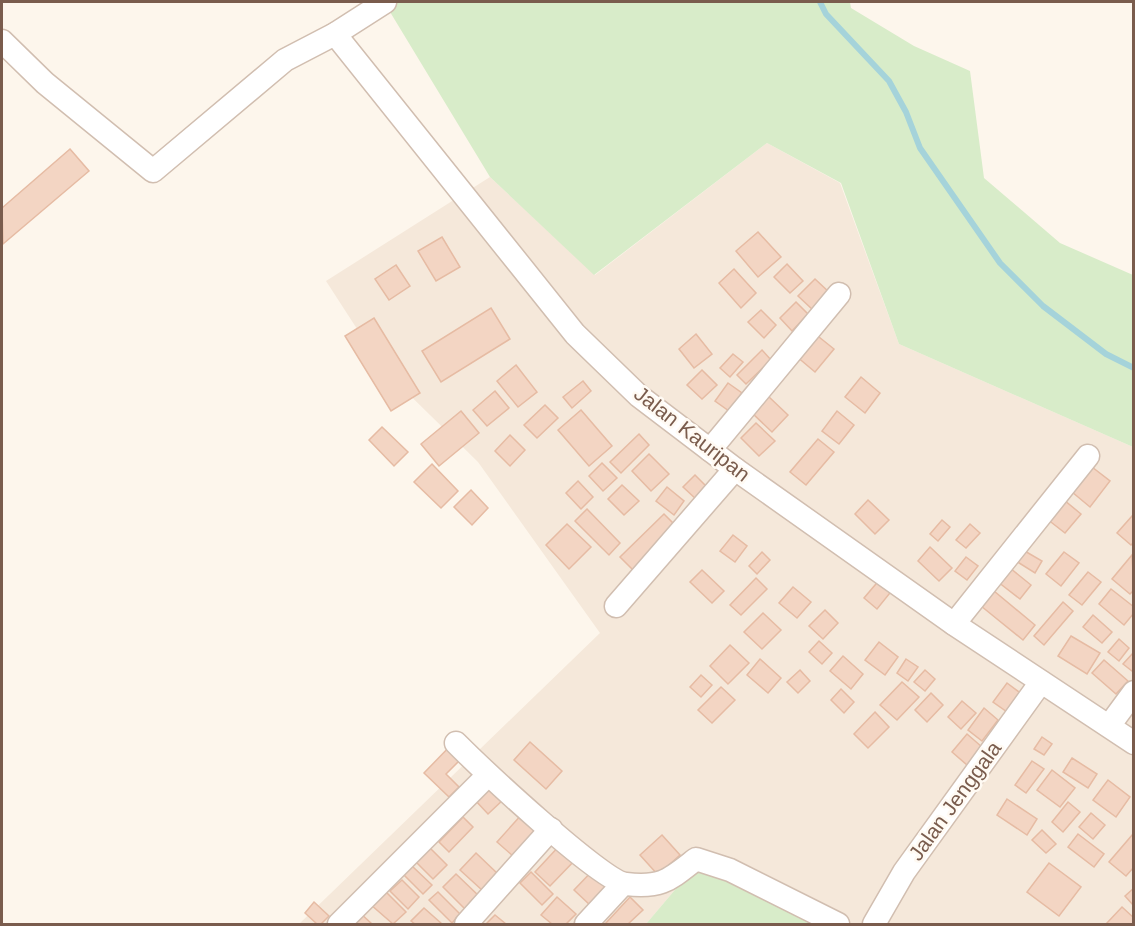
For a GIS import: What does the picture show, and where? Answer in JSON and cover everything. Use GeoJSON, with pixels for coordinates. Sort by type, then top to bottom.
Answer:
{"type":"FeatureCollection","features":[{"type":"Feature","properties":{"kind":"street"},"geometry":{"type":"LineString","coordinates":[[2,40],[45,83],[153,171],[285,60],[334,34],[385,2]]}},
{"type":"Feature","properties":{"kind":"street","name":"Jalan Kauripan"},"geometry":{"type":"LineString","coordinates":[[334,34],[575,334],[639,396],[735,469],[954,624],[1134,743]]}},
{"type":"Feature","properties":{"kind":"street"},"geometry":{"type":"LineString","coordinates":[[710,450],[839,294]]}},
{"type":"Feature","properties":{"kind":"street"},"geometry":{"type":"LineString","coordinates":[[954,624],[1088,456]]}},
{"type":"Feature","properties":{"kind":"street"},"geometry":{"type":"LineString","coordinates":[[616,606],[735,469]]}},
{"type":"Feature","properties":{"kind":"street","name":"Jalan Jenggala"},"geometry":{"type":"LineString","coordinates":[[874,924],[904,872],[1041,682]]}},
{"type":"Feature","properties":{"kind":"street"},"geometry":{"type":"LineString","coordinates":[[1109,726],[1134,692]]}},
{"type":"Feature","properties":{"kind":"street"},"geometry":{"type":"LineString","coordinates":[[456,743],[488,775],[551,829],[623,884],[664,884],[696,859],[730,870],[838,924]]}},
{"type":"Feature","properties":{"kind":"street"},"geometry":{"type":"LineString","coordinates":[[339,924],[488,775]]}},
{"type":"Feature","properties":{"kind":"street"},"geometry":{"type":"LineString","coordinates":[[466,924],[551,829]]}},
{"type":"Feature","properties":{"kind":"street"},"geometry":{"type":"LineString","coordinates":[[586,924],[623,884]]}},
{"type":"Feature","properties":{"kind":"shaded area"},"geometry":{"type":"Polygon","coordinates":[[[767,143],[840,183],[899,344],[1133,447],[1133,924],[818,924],[696,865],[646,924],[299,924],[600,633],[478,462],[383,369],[326,281],[490,177],[595,275],[767,143]]]}},
{"type":"Feature","properties":{"kind":"green space"},"geometry":{"type":"Polygon","coordinates":[[[384,2],[850,2],[851,8],[914,46],[970,71],[984,178],[1060,243],[1133,275],[1133,447],[899,344],[841,183],[767,143],[594,275],[490,177],[384,2]]]}},
{"type":"Feature","properties":{"kind":"green space"},"geometry":{"type":"Polygon","coordinates":[[[696,865],[818,924],[646,924],[696,865]]]}},
{"type":"Feature","properties":{"kind":"building"},"geometry":{"type":"Polygon","coordinates":[[[70,149],[89,171],[3,244],[2,208],[70,149]]]}},
{"type":"Feature","properties":{"kind":"building"},"geometry":{"type":"Polygon","coordinates":[[[758,232],[781,257],[758,277],[736,251],[758,232]]]}},
{"type":"Feature","properties":{"kind":"building"},"geometry":{"type":"Polygon","coordinates":[[[442,237],[460,267],[436,281],[418,251],[442,237]]]}},
{"type":"Feature","properties":{"kind":"building"},"geometry":{"type":"Polygon","coordinates":[[[787,264],[803,281],[790,293],[774,277],[787,264]]]}},
{"type":"Feature","properties":{"kind":"building"},"geometry":{"type":"Polygon","coordinates":[[[396,265],[410,286],[389,300],[375,279],[396,265]]]}},
{"type":"Feature","properties":{"kind":"building"},"geometry":{"type":"Polygon","coordinates":[[[734,269],[756,293],[741,308],[719,283],[734,269]]]}},
{"type":"Feature","properties":{"kind":"building"},"geometry":{"type":"Polygon","coordinates":[[[815,279],[830,293],[813,310],[798,296],[815,279]]]}},
{"type":"Feature","properties":{"kind":"building"},"geometry":{"type":"Polygon","coordinates":[[[796,302],[808,314],[792,331],[780,318],[796,302]]]}},
{"type":"Feature","properties":{"kind":"building"},"geometry":{"type":"Polygon","coordinates":[[[491,308],[510,339],[441,382],[422,351],[491,308]]]}},
{"type":"Feature","properties":{"kind":"building"},"geometry":{"type":"Polygon","coordinates":[[[761,310],[776,325],[764,338],[748,322],[761,310]]]}},
{"type":"Feature","properties":{"kind":"building"},"geometry":{"type":"Polygon","coordinates":[[[374,318],[420,393],[391,411],[345,336],[374,318]]]}},
{"type":"Feature","properties":{"kind":"building"},"geometry":{"type":"Polygon","coordinates":[[[814,333],[834,349],[815,372],[796,356],[814,333]]]}},
{"type":"Feature","properties":{"kind":"building"},"geometry":{"type":"Polygon","coordinates":[[[696,334],[712,354],[694,368],[679,349],[696,334]]]}},
{"type":"Feature","properties":{"kind":"building"},"geometry":{"type":"Polygon","coordinates":[[[762,350],[771,360],[746,384],[737,375],[762,350]]]}},
{"type":"Feature","properties":{"kind":"building"},"geometry":{"type":"Polygon","coordinates":[[[733,354],[743,362],[730,377],[720,368],[733,354]]]}},
{"type":"Feature","properties":{"kind":"building"},"geometry":{"type":"Polygon","coordinates":[[[516,365],[537,392],[518,407],[497,381],[516,365]]]}},
{"type":"Feature","properties":{"kind":"building"},"geometry":{"type":"Polygon","coordinates":[[[702,370],[717,385],[702,399],[687,385],[702,370]]]}},
{"type":"Feature","properties":{"kind":"building"},"geometry":{"type":"Polygon","coordinates":[[[861,377],[880,393],[865,413],[845,397],[861,377]]]}},
{"type":"Feature","properties":{"kind":"building"},"geometry":{"type":"Polygon","coordinates":[[[583,381],[591,391],[572,408],[563,397],[583,381]]]}},
{"type":"Feature","properties":{"kind":"building"},"geometry":{"type":"Polygon","coordinates":[[[728,383],[742,393],[729,411],[715,401],[728,383]]]}},
{"type":"Feature","properties":{"kind":"building"},"geometry":{"type":"Polygon","coordinates":[[[495,391],[509,408],[487,426],[473,410],[495,391]]]}},
{"type":"Feature","properties":{"kind":"building"},"geometry":{"type":"Polygon","coordinates":[[[768,396],[788,415],[772,432],[752,413],[768,396]]]}},
{"type":"Feature","properties":{"kind":"building"},"geometry":{"type":"Polygon","coordinates":[[[545,405],[558,418],[537,438],[524,425],[545,405]]]}},
{"type":"Feature","properties":{"kind":"building"},"geometry":{"type":"Polygon","coordinates":[[[581,410],[612,446],[589,466],[558,430],[581,410]]]}},
{"type":"Feature","properties":{"kind":"building"},"geometry":{"type":"Polygon","coordinates":[[[461,411],[479,433],[439,466],[421,444],[461,411]]]}},
{"type":"Feature","properties":{"kind":"building"},"geometry":{"type":"Polygon","coordinates":[[[837,411],[854,425],[839,444],[822,431],[837,411]]]}},
{"type":"Feature","properties":{"kind":"building"},"geometry":{"type":"Polygon","coordinates":[[[756,423],[775,441],[759,456],[741,438],[756,423]]]}},
{"type":"Feature","properties":{"kind":"building"},"geometry":{"type":"Polygon","coordinates":[[[382,427],[408,452],[394,466],[369,440],[382,427]]]}},
{"type":"Feature","properties":{"kind":"building"},"geometry":{"type":"Polygon","coordinates":[[[639,434],[649,445],[621,473],[610,462],[639,434]]]}},
{"type":"Feature","properties":{"kind":"building"},"geometry":{"type":"Polygon","coordinates":[[[510,435],[525,450],[510,466],[495,451],[510,435]]]}},
{"type":"Feature","properties":{"kind":"building"},"geometry":{"type":"Polygon","coordinates":[[[818,439],[834,452],[806,485],[790,472],[818,439]]]}},
{"type":"Feature","properties":{"kind":"building"},"geometry":{"type":"Polygon","coordinates":[[[649,454],[669,474],[651,491],[632,471],[649,454]]]}},
{"type":"Feature","properties":{"kind":"building"},"geometry":{"type":"Polygon","coordinates":[[[602,463],[617,478],[603,491],[589,476],[602,463]]]}},
{"type":"Feature","properties":{"kind":"building"},"geometry":{"type":"Polygon","coordinates":[[[432,464],[458,491],[441,508],[414,482],[432,464]]]}},
{"type":"Feature","properties":{"kind":"building"},"geometry":{"type":"Polygon","coordinates":[[[1092,467],[1110,481],[1090,507],[1072,492],[1092,467]]]}},
{"type":"Feature","properties":{"kind":"building"},"geometry":{"type":"Polygon","coordinates":[[[695,475],[708,488],[697,500],[683,487],[695,475]]]}},
{"type":"Feature","properties":{"kind":"building"},"geometry":{"type":"Polygon","coordinates":[[[578,481],[593,497],[581,509],[566,493],[578,481]]]}},
{"type":"Feature","properties":{"kind":"building"},"geometry":{"type":"Polygon","coordinates":[[[622,485],[639,501],[624,515],[608,499],[622,485]]]}},
{"type":"Feature","properties":{"kind":"building"},"geometry":{"type":"Polygon","coordinates":[[[667,487],[684,501],[674,515],[656,501],[667,487]]]}},
{"type":"Feature","properties":{"kind":"building"},"geometry":{"type":"Polygon","coordinates":[[[471,490],[488,508],[472,525],[454,507],[471,490]]]}},
{"type":"Feature","properties":{"kind":"building"},"geometry":{"type":"Polygon","coordinates":[[[868,500],[889,520],[875,534],[855,514],[868,500]]]}},
{"type":"Feature","properties":{"kind":"building"},"geometry":{"type":"Polygon","coordinates":[[[1064,500],[1081,514],[1065,533],[1047,519],[1064,500]]]}},
{"type":"Feature","properties":{"kind":"building"},"geometry":{"type":"Polygon","coordinates":[[[587,509],[620,543],[609,555],[575,521],[587,509]]]}},
{"type":"Feature","properties":{"kind":"building"},"geometry":{"type":"Polygon","coordinates":[[[664,514],[676,526],[633,570],[620,557],[664,514]]]}},
{"type":"Feature","properties":{"kind":"building"},"geometry":{"type":"Polygon","coordinates":[[[1133,515],[1134,542],[1131,545],[1117,533],[1133,515]]]}},
{"type":"Feature","properties":{"kind":"building"},"geometry":{"type":"Polygon","coordinates":[[[942,520],[950,527],[938,541],[930,534],[942,520]]]}},
{"type":"Feature","properties":{"kind":"building"},"geometry":{"type":"Polygon","coordinates":[[[567,524],[591,547],[569,569],[546,545],[567,524]]]}},
{"type":"Feature","properties":{"kind":"building"},"geometry":{"type":"Polygon","coordinates":[[[970,524],[980,533],[966,548],[956,540],[970,524]]]}},
{"type":"Feature","properties":{"kind":"building"},"geometry":{"type":"Polygon","coordinates":[[[733,535],[747,546],[735,562],[720,551],[733,535]]]}},
{"type":"Feature","properties":{"kind":"building"},"geometry":{"type":"Polygon","coordinates":[[[930,547],[952,568],[939,581],[918,561],[930,547]]]}},
{"type":"Feature","properties":{"kind":"building"},"geometry":{"type":"Polygon","coordinates":[[[1023,550],[1042,561],[1035,573],[1016,561],[1023,550]]]}},
{"type":"Feature","properties":{"kind":"building"},"geometry":{"type":"Polygon","coordinates":[[[762,552],[770,560],[757,574],[749,566],[762,552]]]}},
{"type":"Feature","properties":{"kind":"building"},"geometry":{"type":"Polygon","coordinates":[[[1064,552],[1079,563],[1061,586],[1046,574],[1064,552]]]}},
{"type":"Feature","properties":{"kind":"building"},"geometry":{"type":"Polygon","coordinates":[[[1132,555],[1134,590],[1130,594],[1112,579],[1132,555]]]}},
{"type":"Feature","properties":{"kind":"building"},"geometry":{"type":"Polygon","coordinates":[[[966,557],[978,566],[967,580],[955,571],[966,557]]]}},
{"type":"Feature","properties":{"kind":"building"},"geometry":{"type":"Polygon","coordinates":[[[1010,568],[1031,585],[1020,599],[998,582],[1010,568]]]}},
{"type":"Feature","properties":{"kind":"building"},"geometry":{"type":"Polygon","coordinates":[[[702,570],[724,591],[712,603],[690,582],[702,570]]]}},
{"type":"Feature","properties":{"kind":"building"},"geometry":{"type":"Polygon","coordinates":[[[1088,572],[1101,582],[1082,605],[1069,595],[1088,572]]]}},
{"type":"Feature","properties":{"kind":"building"},"geometry":{"type":"Polygon","coordinates":[[[756,578],[767,589],[741,615],[730,605],[756,578]]]}},
{"type":"Feature","properties":{"kind":"building"},"geometry":{"type":"Polygon","coordinates":[[[881,578],[894,588],[877,609],[864,598],[881,578]]]}},
{"type":"Feature","properties":{"kind":"building"},"geometry":{"type":"Polygon","coordinates":[[[793,587],[811,602],[797,618],[779,603],[793,587]]]}},
{"type":"Feature","properties":{"kind":"building"},"geometry":{"type":"Polygon","coordinates":[[[1111,589],[1134,607],[1134,613],[1124,625],[1099,604],[1111,589]]]}},
{"type":"Feature","properties":{"kind":"building"},"geometry":{"type":"Polygon","coordinates":[[[994,591],[1035,625],[1023,640],[981,606],[994,591]]]}},
{"type":"Feature","properties":{"kind":"building"},"geometry":{"type":"Polygon","coordinates":[[[1063,602],[1073,611],[1044,645],[1034,636],[1063,602]]]}},
{"type":"Feature","properties":{"kind":"building"},"geometry":{"type":"Polygon","coordinates":[[[825,610],[838,623],[823,639],[809,626],[825,610]]]}},
{"type":"Feature","properties":{"kind":"building"},"geometry":{"type":"Polygon","coordinates":[[[763,613],[781,630],[762,649],[744,632],[763,613]]]}},
{"type":"Feature","properties":{"kind":"building"},"geometry":{"type":"Polygon","coordinates":[[[1093,615],[1112,632],[1102,643],[1083,627],[1093,615]]]}},
{"type":"Feature","properties":{"kind":"building"},"geometry":{"type":"Polygon","coordinates":[[[1071,636],[1100,653],[1087,674],[1058,656],[1071,636]]]}},
{"type":"Feature","properties":{"kind":"building"},"geometry":{"type":"Polygon","coordinates":[[[1119,639],[1129,648],[1119,661],[1108,652],[1119,639]]]}},
{"type":"Feature","properties":{"kind":"building"},"geometry":{"type":"Polygon","coordinates":[[[819,641],[832,653],[822,664],[809,652],[819,641]]]}},
{"type":"Feature","properties":{"kind":"building"},"geometry":{"type":"Polygon","coordinates":[[[879,642],[898,657],[885,675],[865,660],[879,642]]]}},
{"type":"Feature","properties":{"kind":"building"},"geometry":{"type":"Polygon","coordinates":[[[730,645],[749,663],[728,684],[710,666],[730,645]]]}},
{"type":"Feature","properties":{"kind":"building"},"geometry":{"type":"Polygon","coordinates":[[[1134,652],[1134,669],[1132,671],[1123,664],[1134,652]]]}},
{"type":"Feature","properties":{"kind":"building"},"geometry":{"type":"Polygon","coordinates":[[[843,656],[863,674],[851,689],[830,671],[843,656]]]}},
{"type":"Feature","properties":{"kind":"building"},"geometry":{"type":"Polygon","coordinates":[[[760,659],[781,678],[768,693],[747,675],[760,659]]]}},
{"type":"Feature","properties":{"kind":"building"},"geometry":{"type":"Polygon","coordinates":[[[906,659],[918,667],[908,681],[897,673],[906,659]]]}},
{"type":"Feature","properties":{"kind":"building"},"geometry":{"type":"Polygon","coordinates":[[[1104,660],[1128,681],[1116,694],[1092,673],[1104,660]]]}},
{"type":"Feature","properties":{"kind":"building"},"geometry":{"type":"Polygon","coordinates":[[[800,670],[810,681],[798,693],[787,682],[800,670]]]}},
{"type":"Feature","properties":{"kind":"building"},"geometry":{"type":"Polygon","coordinates":[[[925,670],[935,679],[925,691],[914,682],[925,670]]]}},
{"type":"Feature","properties":{"kind":"building"},"geometry":{"type":"Polygon","coordinates":[[[701,675],[712,685],[701,697],[690,687],[701,675]]]}},
{"type":"Feature","properties":{"kind":"building"},"geometry":{"type":"Polygon","coordinates":[[[902,682],[919,697],[897,720],[880,705],[902,682]]]}},
{"type":"Feature","properties":{"kind":"building"},"geometry":{"type":"Polygon","coordinates":[[[1007,683],[1023,695],[1010,714],[993,702],[1007,683]]]}},
{"type":"Feature","properties":{"kind":"building"},"geometry":{"type":"Polygon","coordinates":[[[721,687],[735,700],[712,723],[698,710],[721,687]]]}},
{"type":"Feature","properties":{"kind":"building"},"geometry":{"type":"Polygon","coordinates":[[[841,689],[854,702],[844,713],[831,700],[841,689]]]}},
{"type":"Feature","properties":{"kind":"building"},"geometry":{"type":"Polygon","coordinates":[[[931,693],[943,705],[927,722],[915,710],[931,693]]]}},
{"type":"Feature","properties":{"kind":"building"},"geometry":{"type":"Polygon","coordinates":[[[962,701],[976,713],[961,729],[948,717],[962,701]]]}},
{"type":"Feature","properties":{"kind":"building"},"geometry":{"type":"Polygon","coordinates":[[[984,708],[998,720],[982,741],[968,730],[984,708]]]}},
{"type":"Feature","properties":{"kind":"building"},"geometry":{"type":"Polygon","coordinates":[[[875,712],[889,727],[868,748],[854,734],[875,712]]]}},
{"type":"Feature","properties":{"kind":"building"},"geometry":{"type":"Polygon","coordinates":[[[967,734],[982,747],[967,765],[952,752],[967,734]]]}},
{"type":"Feature","properties":{"kind":"building"},"geometry":{"type":"Polygon","coordinates":[[[1042,737],[1052,744],[1044,755],[1034,749],[1042,737]]]}},
{"type":"Feature","properties":{"kind":"building"},"geometry":{"type":"Polygon","coordinates":[[[454,742],[466,754],[446,774],[459,787],[449,797],[424,773],[454,742]]]}},
{"type":"Feature","properties":{"kind":"building"},"geometry":{"type":"Polygon","coordinates":[[[530,742],[562,771],[546,789],[514,760],[530,742]]]}},
{"type":"Feature","properties":{"kind":"building"},"geometry":{"type":"Polygon","coordinates":[[[1072,758],[1097,774],[1088,788],[1063,772],[1072,758]]]}},
{"type":"Feature","properties":{"kind":"building"},"geometry":{"type":"Polygon","coordinates":[[[1032,761],[1044,769],[1026,793],[1015,785],[1032,761]]]}},
{"type":"Feature","properties":{"kind":"building"},"geometry":{"type":"Polygon","coordinates":[[[1052,770],[1075,788],[1060,807],[1037,790],[1052,770]]]}},
{"type":"Feature","properties":{"kind":"building"},"geometry":{"type":"Polygon","coordinates":[[[1108,780],[1130,797],[1116,817],[1093,800],[1108,780]]]}},
{"type":"Feature","properties":{"kind":"building"},"geometry":{"type":"Polygon","coordinates":[[[492,784],[505,798],[488,814],[475,800],[492,784]]]}},
{"type":"Feature","properties":{"kind":"building"},"geometry":{"type":"Polygon","coordinates":[[[1007,799],[1037,819],[1027,835],[997,815],[1007,799]]]}},
{"type":"Feature","properties":{"kind":"building"},"geometry":{"type":"Polygon","coordinates":[[[1068,802],[1080,812],[1063,832],[1052,822],[1068,802]]]}},
{"type":"Feature","properties":{"kind":"building"},"geometry":{"type":"Polygon","coordinates":[[[523,813],[539,827],[513,856],[497,842],[523,813]]]}},
{"type":"Feature","properties":{"kind":"building"},"geometry":{"type":"Polygon","coordinates":[[[1091,813],[1105,825],[1093,839],[1079,827],[1091,813]]]}},
{"type":"Feature","properties":{"kind":"building"},"geometry":{"type":"Polygon","coordinates":[[[463,817],[473,827],[449,852],[439,842],[463,817]]]}},
{"type":"Feature","properties":{"kind":"building"},"geometry":{"type":"Polygon","coordinates":[[[1042,830],[1056,844],[1046,853],[1032,840],[1042,830]]]}},
{"type":"Feature","properties":{"kind":"building"},"geometry":{"type":"Polygon","coordinates":[[[1078,834],[1104,854],[1094,867],[1068,847],[1078,834]]]}},
{"type":"Feature","properties":{"kind":"building"},"geometry":{"type":"Polygon","coordinates":[[[1133,834],[1134,867],[1126,876],[1109,862],[1133,834]]]}},
{"type":"Feature","properties":{"kind":"building"},"geometry":{"type":"Polygon","coordinates":[[[662,835],[680,855],[658,875],[640,855],[662,835]]]}},
{"type":"Feature","properties":{"kind":"building"},"geometry":{"type":"Polygon","coordinates":[[[561,844],[577,858],[550,886],[535,872],[561,844]]]}},
{"type":"Feature","properties":{"kind":"building"},"geometry":{"type":"Polygon","coordinates":[[[430,848],[447,865],[433,879],[416,862],[430,848]]]}},
{"type":"Feature","properties":{"kind":"building"},"geometry":{"type":"Polygon","coordinates":[[[476,853],[498,874],[483,891],[460,870],[476,853]]]}},
{"type":"Feature","properties":{"kind":"building"},"geometry":{"type":"Polygon","coordinates":[[[1049,863],[1081,887],[1059,916],[1027,892],[1049,863]]]}},
{"type":"Feature","properties":{"kind":"building"},"geometry":{"type":"Polygon","coordinates":[[[412,866],[432,885],[423,894],[403,874],[412,866]]]}},
{"type":"Feature","properties":{"kind":"building"},"geometry":{"type":"Polygon","coordinates":[[[596,867],[613,884],[591,906],[574,890],[596,867]]]}},
{"type":"Feature","properties":{"kind":"building"},"geometry":{"type":"Polygon","coordinates":[[[531,872],[553,894],[542,905],[520,883],[531,872]]]}},
{"type":"Feature","properties":{"kind":"building"},"geometry":{"type":"Polygon","coordinates":[[[456,874],[480,897],[466,910],[443,887],[456,874]]]}},
{"type":"Feature","properties":{"kind":"building"},"geometry":{"type":"Polygon","coordinates":[[[402,880],[419,897],[408,909],[390,891],[402,880]]]}},
{"type":"Feature","properties":{"kind":"building"},"geometry":{"type":"Polygon","coordinates":[[[1134,888],[1134,904],[1133,905],[1125,896],[1134,888]]]}},
{"type":"Feature","properties":{"kind":"building"},"geometry":{"type":"Polygon","coordinates":[[[384,890],[406,912],[393,924],[370,904],[384,890]]]}},
{"type":"Feature","properties":{"kind":"building"},"geometry":{"type":"Polygon","coordinates":[[[438,892],[460,914],[452,923],[429,900],[438,892]]]}},
{"type":"Feature","properties":{"kind":"building"},"geometry":{"type":"Polygon","coordinates":[[[557,897],[576,914],[566,924],[552,924],[541,915],[557,897]]]}},
{"type":"Feature","properties":{"kind":"building"},"geometry":{"type":"Polygon","coordinates":[[[630,897],[643,910],[628,924],[605,924],[630,897]]]}},
{"type":"Feature","properties":{"kind":"building"},"geometry":{"type":"Polygon","coordinates":[[[314,902],[329,916],[321,924],[317,924],[305,913],[314,902]]]}},
{"type":"Feature","properties":{"kind":"building"},"geometry":{"type":"Polygon","coordinates":[[[1122,907],[1134,918],[1134,924],[1106,924],[1122,907]]]}},
{"type":"Feature","properties":{"kind":"building"},"geometry":{"type":"Polygon","coordinates":[[[424,908],[442,924],[415,924],[411,921],[424,908]]]}},
{"type":"Feature","properties":{"kind":"building"},"geometry":{"type":"Polygon","coordinates":[[[359,912],[372,924],[347,924],[359,912]]]}},
{"type":"Feature","properties":{"kind":"building"},"geometry":{"type":"Polygon","coordinates":[[[495,915],[506,924],[486,924],[495,915]]]}},
{"type":"Feature","properties":{"kind":"waterway"},"geometry":{"type":"LineString","coordinates":[[820,2],[826,14],[889,81],[906,112],[920,148],[1000,263],[1043,306],[1106,354],[1134,368]]}}]}
